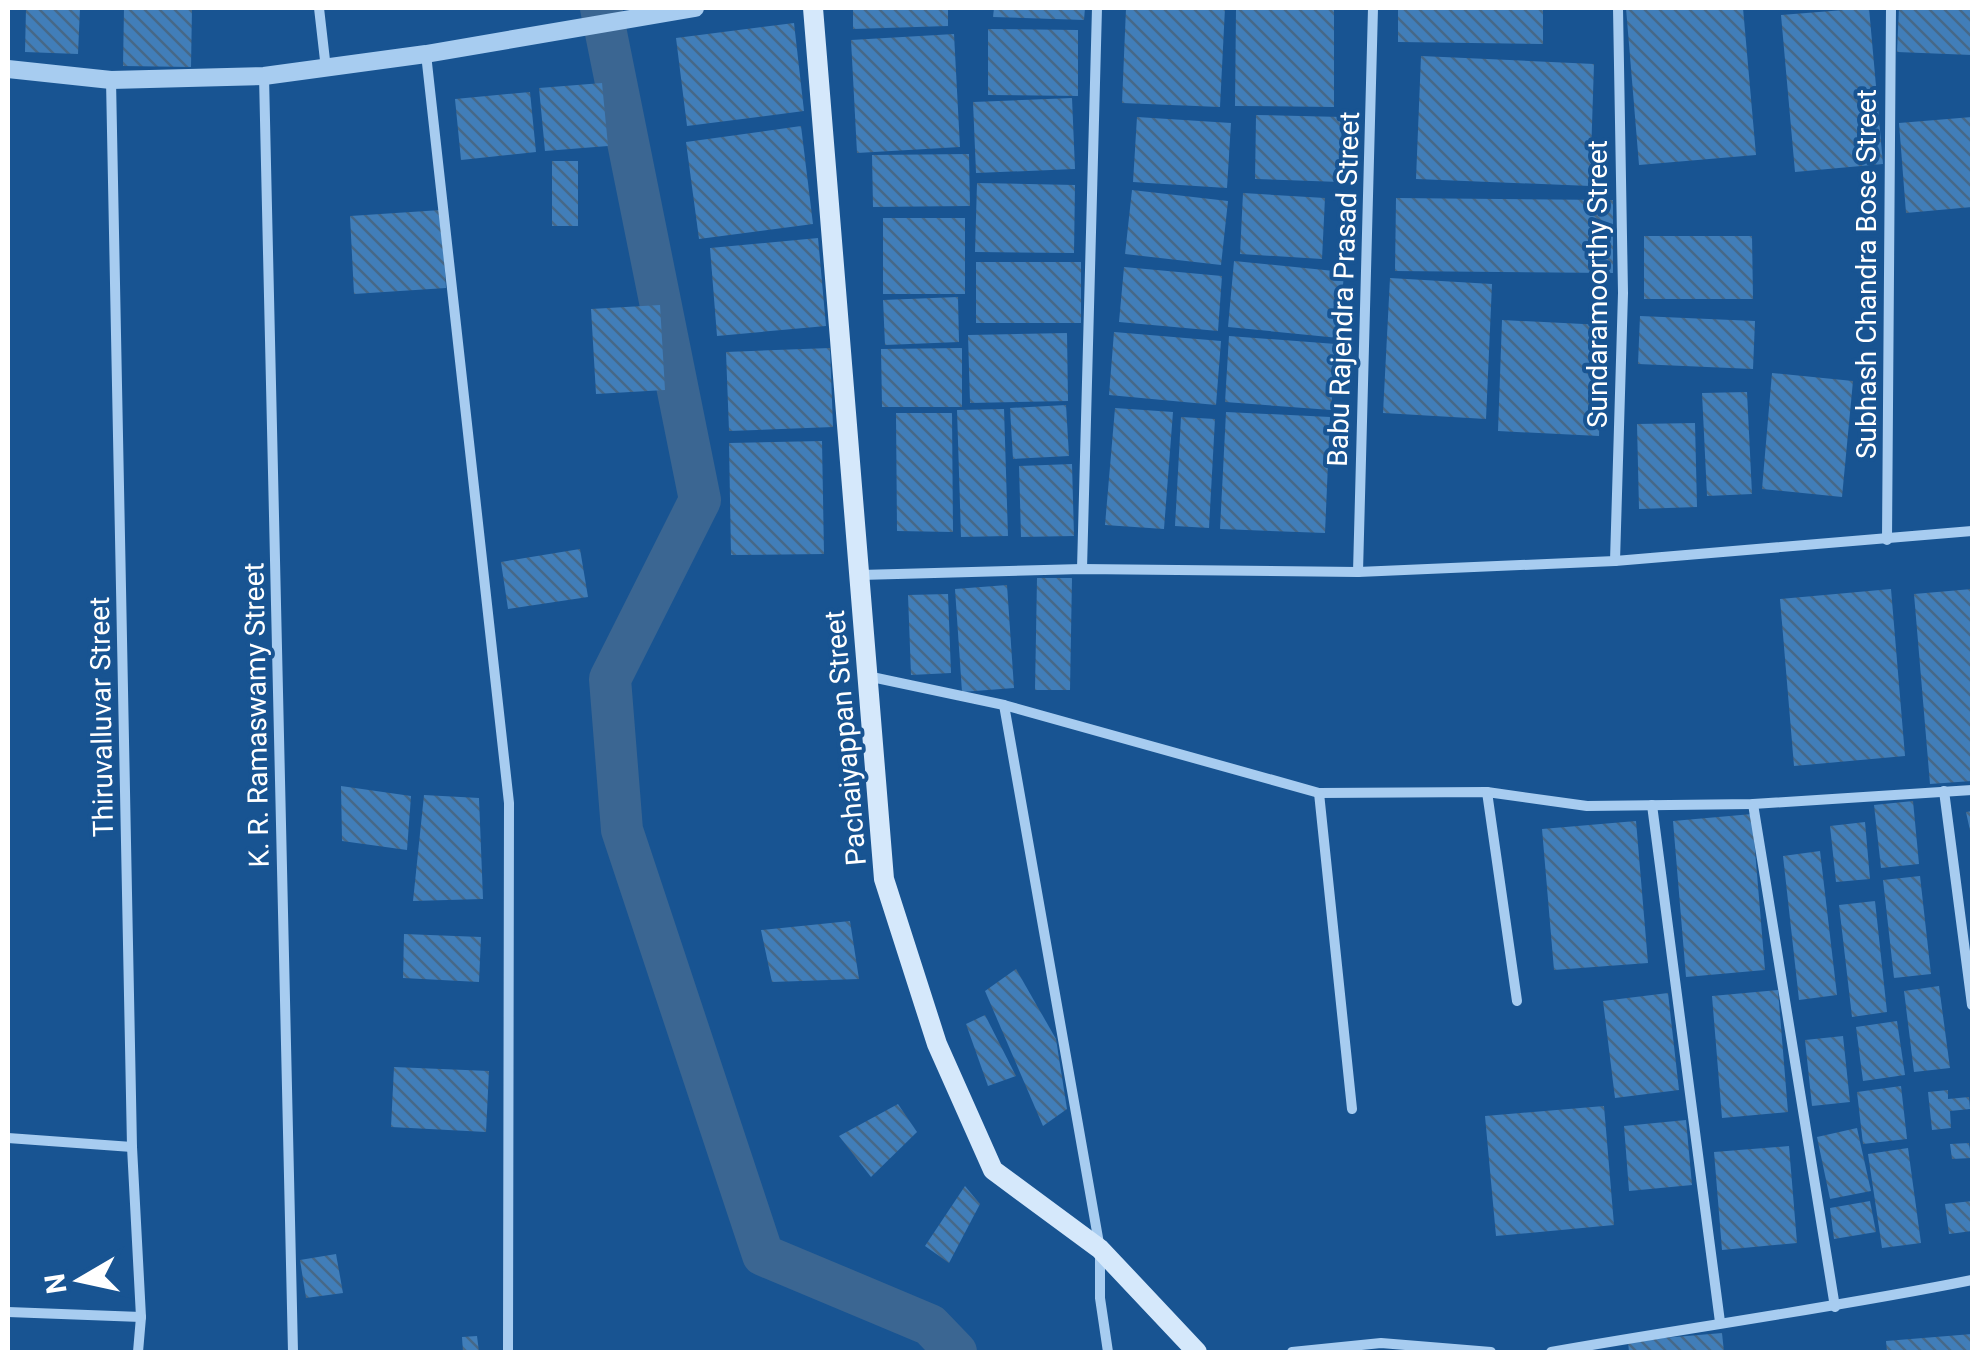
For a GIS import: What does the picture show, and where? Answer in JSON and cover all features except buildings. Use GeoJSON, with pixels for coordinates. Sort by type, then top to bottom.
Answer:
{"type":"FeatureCollection","features":[{"type":"Feature","properties":{"kind":"main road","name":"Pachaiyappan Street"},"geometry":{"type":"LineString","coordinates":[[812,8],[884,879],[937,1044],[994,1170],[1100,1249],[1198,1352]]}},
{"type":"Feature","properties":{"kind":"street"},"geometry":{"type":"LineString","coordinates":[[320,8],[326,70]]}},
{"type":"Feature","properties":{"kind":"street"},"geometry":{"type":"LineString","coordinates":[[8,69],[111,80],[264,76],[326,70],[695,8]]}},
{"type":"Feature","properties":{"kind":"street"},"geometry":{"type":"LineString","coordinates":[[1082,569],[1098,8]]}},
{"type":"Feature","properties":{"kind":"street","name":"Babu Rajendra Prasad Street"},"geometry":{"type":"LineString","coordinates":[[1358,572],[1373,8]]}},
{"type":"Feature","properties":{"kind":"street","name":"Sundaramoorthy Street"},"geometry":{"type":"LineString","coordinates":[[1615,561],[1622,293],[1618,8]]}},
{"type":"Feature","properties":{"kind":"street","name":"Subhash Chandra Bose Street"},"geometry":{"type":"LineString","coordinates":[[1887,540],[1891,8]]}},
{"type":"Feature","properties":{"kind":"street"},"geometry":{"type":"LineString","coordinates":[[426,54],[510,802],[508,1352]]}},
{"type":"Feature","properties":{"kind":"street","name":"K. R. Ramaswamy Street"},"geometry":{"type":"LineString","coordinates":[[264,76],[293,1352]]}},
{"type":"Feature","properties":{"kind":"street","name":"Thiruvalluvar Street"},"geometry":{"type":"LineString","coordinates":[[111,80],[132,1147],[141,1317],[138,1352]]}},
{"type":"Feature","properties":{"kind":"street"},"geometry":{"type":"LineString","coordinates":[[859,576],[1082,569],[1358,572],[1615,561],[1972,531]]}},
{"type":"Feature","properties":{"kind":"street"},"geometry":{"type":"LineString","coordinates":[[867,676],[1004,705],[1319,792],[1487,792],[1587,806],[1754,804],[1972,790]]}},
{"type":"Feature","properties":{"kind":"street"},"geometry":{"type":"LineString","coordinates":[[1004,705],[1100,1249],[1100,1298],[1108,1352]]}},
{"type":"Feature","properties":{"kind":"street"},"geometry":{"type":"LineString","coordinates":[[1319,792],[1352,1109]]}},
{"type":"Feature","properties":{"kind":"street"},"geometry":{"type":"LineString","coordinates":[[1487,792],[1517,1001]]}},
{"type":"Feature","properties":{"kind":"street"},"geometry":{"type":"LineString","coordinates":[[1944,792],[1972,1005]]}},
{"type":"Feature","properties":{"kind":"street"},"geometry":{"type":"LineString","coordinates":[[1754,804],[1778,976],[1834,1308]]}},
{"type":"Feature","properties":{"kind":"street"},"geometry":{"type":"LineString","coordinates":[[1652,805],[1720,1322]]}},
{"type":"Feature","properties":{"kind":"street"},"geometry":{"type":"LineString","coordinates":[[8,1138],[132,1147]]}},
{"type":"Feature","properties":{"kind":"street"},"geometry":{"type":"LineString","coordinates":[[1552,1352],[1720,1322],[1834,1308],[1972,1280]]}},
{"type":"Feature","properties":{"kind":"street"},"geometry":{"type":"LineString","coordinates":[[8,1312],[141,1317]]}},
{"type":"Feature","properties":{"kind":"street"},"geometry":{"type":"LineString","coordinates":[[1292,1352],[1381,1343],[1491,1352]]}},
{"type":"Feature","properties":{"kind":"waterway"},"geometry":{"type":"LineString","coordinates":[[601,8],[700,500],[610,679],[622,830],[763,1255],[930,1325],[956,1352]]}}]}
